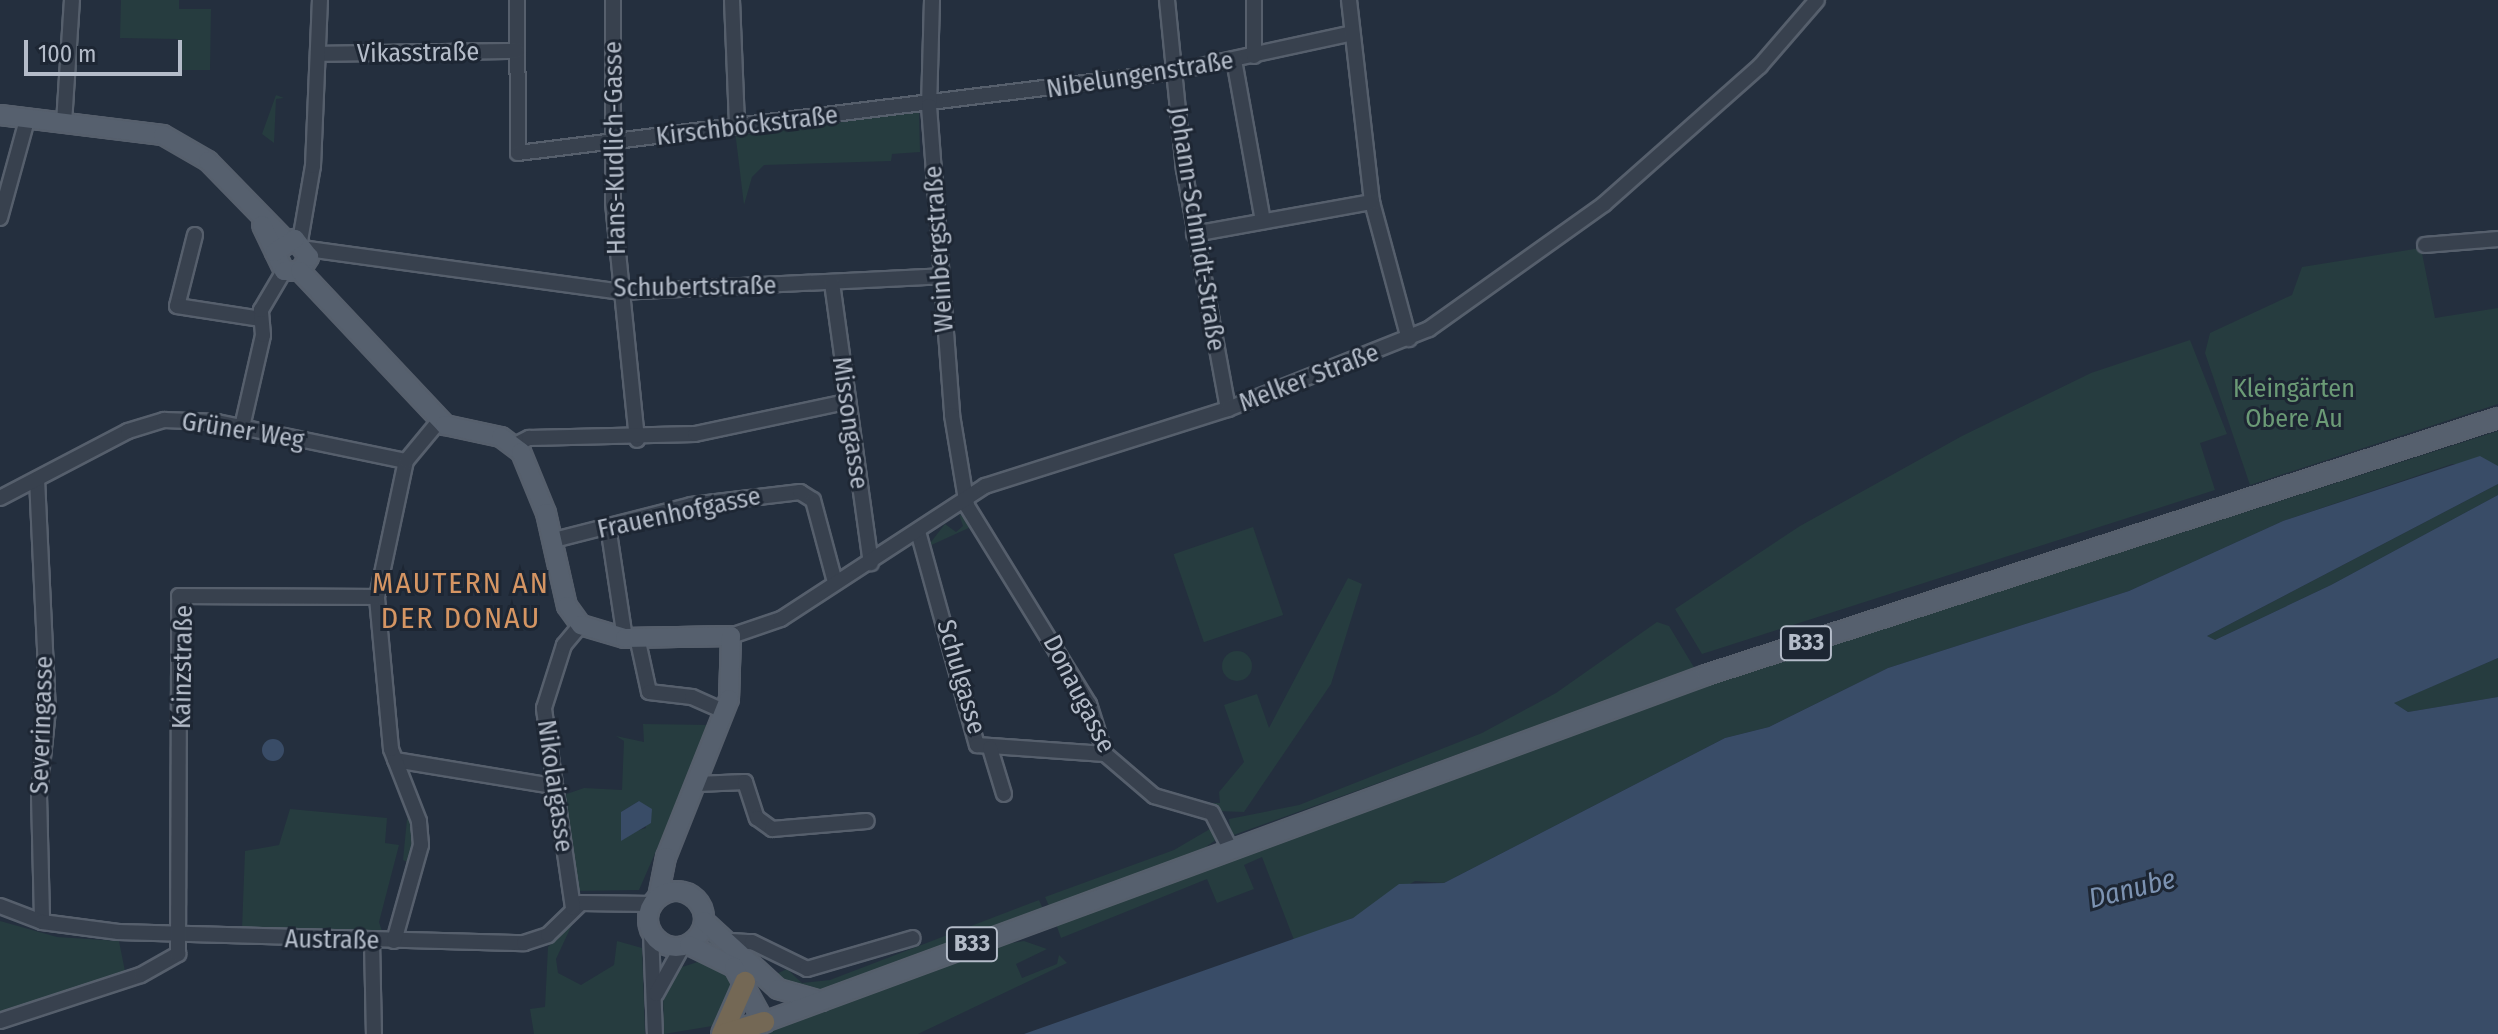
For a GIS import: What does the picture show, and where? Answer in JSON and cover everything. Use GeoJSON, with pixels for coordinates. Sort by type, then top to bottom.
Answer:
{"type":"FeatureCollection","features":[{"type":"Feature","properties":{"kind":"highway","name":"B33"},"geometry":{"type":"LineString","coordinates":[[723,1034],[751,978]]}},
{"type":"Feature","properties":{"kind":"highway","name":"B33"},"geometry":{"type":"LineString","coordinates":[[723,1034],[764,1022]]}},
{"type":"Feature","properties":{"kind":"main road"},"geometry":{"type":"LineString","coordinates":[[0,115],[141,129],[184,144],[292,246],[292,271],[440,420],[515,445],[535,478],[554,540],[567,606],[581,625],[631,638],[731,636],[725,712],[681,823],[651,932],[664,945],[686,946],[723,957],[751,978],[788,993],[824,1001]]}},
{"type":"Feature","properties":{"kind":"main road"},"geometry":{"type":"LineString","coordinates":[[292,246],[292,271]]}},
{"type":"Feature","properties":{"kind":"main road","name":"B33"},"geometry":{"type":"LineString","coordinates":[[764,1022],[1229,847],[1706,675],[2498,418]]}},
{"type":"Feature","properties":{"kind":"main road"},"geometry":{"type":"LineString","coordinates":[[662,897],[696,901],[704,921],[730,941],[751,978],[764,1022]]}},
{"type":"Feature","properties":{"kind":"main road"},"geometry":{"type":"LineString","coordinates":[[686,946],[704,921]]}},
{"type":"Feature","properties":{"kind":"street"},"geometry":{"type":"LineString","coordinates":[[64,123],[72,0]]}},
{"type":"Feature","properties":{"kind":"street"},"geometry":{"type":"LineString","coordinates":[[292,246],[309,214],[320,0]]}},
{"type":"Feature","properties":{"kind":"street"},"geometry":{"type":"LineString","coordinates":[[517,0],[517,51]]}},
{"type":"Feature","properties":{"kind":"street","name":"Hans-Kudlich-Gasse"},"geometry":{"type":"LineString","coordinates":[[613,0],[614,142],[620,292],[637,440]]}},
{"type":"Feature","properties":{"kind":"street"},"geometry":{"type":"LineString","coordinates":[[732,0],[737,127]]}},
{"type":"Feature","properties":{"kind":"street","name":"Weinbergstraße"},"geometry":{"type":"LineString","coordinates":[[932,0],[929,106],[942,276],[967,497]]}},
{"type":"Feature","properties":{"kind":"street","name":"Johann-Schmidt-Straße"},"geometry":{"type":"LineString","coordinates":[[1167,0],[1194,234],[1228,409]]}},
{"type":"Feature","properties":{"kind":"street"},"geometry":{"type":"LineString","coordinates":[[1254,0],[1254,56]]}},
{"type":"Feature","properties":{"kind":"street"},"geometry":{"type":"LineString","coordinates":[[1349,0],[1349,34],[1372,202],[1409,339]]}},
{"type":"Feature","properties":{"kind":"street","name":"Melker Straße"},"geometry":{"type":"LineString","coordinates":[[731,636],[781,619],[835,582],[919,535],[967,497],[1010,476],[1228,409],[1409,339],[1604,204],[1760,66],[1817,0]]}},
{"type":"Feature","properties":{"kind":"street","name":"Nibelungenstraße"},"geometry":{"type":"LineString","coordinates":[[929,106],[1173,72],[1349,34]]}},
{"type":"Feature","properties":{"kind":"street","name":"Vikasstraße"},"geometry":{"type":"LineString","coordinates":[[318,54],[517,51]]}},
{"type":"Feature","properties":{"kind":"street","name":"Kirschböckstraße"},"geometry":{"type":"LineString","coordinates":[[517,51],[518,153],[929,106]]}},
{"type":"Feature","properties":{"kind":"street"},"geometry":{"type":"LineString","coordinates":[[1234,60],[1263,221]]}},
{"type":"Feature","properties":{"kind":"street"},"geometry":{"type":"LineString","coordinates":[[0,218],[27,120]]}},
{"type":"Feature","properties":{"kind":"street"},"geometry":{"type":"LineString","coordinates":[[1194,234],[1372,202]]}},
{"type":"Feature","properties":{"kind":"street"},"geometry":{"type":"LineString","coordinates":[[195,235],[177,306],[261,319]]}},
{"type":"Feature","properties":{"kind":"street"},"geometry":{"type":"LineString","coordinates":[[2425,245],[2498,239]]}},
{"type":"Feature","properties":{"kind":"street","name":"Schubertstraße"},"geometry":{"type":"LineString","coordinates":[[292,246],[620,292],[942,276]]}},
{"type":"Feature","properties":{"kind":"street"},"geometry":{"type":"LineString","coordinates":[[242,427],[261,319],[292,271]]}},
{"type":"Feature","properties":{"kind":"street","name":"Missongasse"},"geometry":{"type":"LineString","coordinates":[[832,283],[846,402],[871,563]]}},
{"type":"Feature","properties":{"kind":"street"},"geometry":{"type":"LineString","coordinates":[[515,445],[529,438],[637,440],[725,429],[846,402]]}},
{"type":"Feature","properties":{"kind":"street","name":"Grüner Weg"},"geometry":{"type":"LineString","coordinates":[[0,498],[147,423],[192,419],[406,461]]}},
{"type":"Feature","properties":{"kind":"street"},"geometry":{"type":"LineString","coordinates":[[394,941],[421,845],[395,760],[377,597],[406,461],[440,420]]}},
{"type":"Feature","properties":{"kind":"street","name":"Severingasse"},"geometry":{"type":"LineString","coordinates":[[37,479],[48,710],[39,795],[42,922]]}},
{"type":"Feature","properties":{"kind":"street","name":"Frauenhofgasse"},"geometry":{"type":"LineString","coordinates":[[554,540],[749,495],[800,492],[813,500],[835,582]]}},
{"type":"Feature","properties":{"kind":"street","name":"Donaugasse"},"geometry":{"type":"LineString","coordinates":[[967,497],[1089,704],[1105,754],[1154,796],[1212,813],[1229,847]]}},
{"type":"Feature","properties":{"kind":"street"},"geometry":{"type":"LineString","coordinates":[[608,526],[631,638],[649,692],[692,697],[725,712]]}},
{"type":"Feature","properties":{"kind":"street","name":"Schulgasse"},"geometry":{"type":"LineString","coordinates":[[919,535],[977,745],[1105,754]]}},
{"type":"Feature","properties":{"kind":"street","name":"Kainzstraße"},"geometry":{"type":"LineString","coordinates":[[179,935],[179,596],[377,597]]}},
{"type":"Feature","properties":{"kind":"street","name":"Nikolaigasse"},"geometry":{"type":"LineString","coordinates":[[573,908],[552,786],[546,690],[581,625]]}},
{"type":"Feature","properties":{"kind":"street"},"geometry":{"type":"LineString","coordinates":[[990,748],[1004,794]]}},
{"type":"Feature","properties":{"kind":"street"},"geometry":{"type":"LineString","coordinates":[[395,760],[552,786]]}},
{"type":"Feature","properties":{"kind":"street"},"geometry":{"type":"LineString","coordinates":[[697,784],[745,782],[757,818],[772,829],[867,821]]}},
{"type":"Feature","properties":{"kind":"street"},"geometry":{"type":"LineString","coordinates":[[573,908],[591,900],[662,897]]}},
{"type":"Feature","properties":{"kind":"street","name":"Austraße"},"geometry":{"type":"LineString","coordinates":[[0,906],[42,922],[179,935],[524,943],[548,935],[573,908]]}},
{"type":"Feature","properties":{"kind":"street"},"geometry":{"type":"LineString","coordinates":[[651,932],[654,1023]]}},
{"type":"Feature","properties":{"kind":"street"},"geometry":{"type":"LineString","coordinates":[[0,1021],[171,963],[179,935]]}},
{"type":"Feature","properties":{"kind":"street"},"geometry":{"type":"LineString","coordinates":[[730,941],[752,942],[797,968],[821,968],[913,938]]}},
{"type":"Feature","properties":{"kind":"street"},"geometry":{"type":"LineString","coordinates":[[372,941],[374,1034]]}},
{"type":"Feature","properties":{"kind":"street"},"geometry":{"type":"LineString","coordinates":[[654,1023],[660,975],[686,946]]}},
{"type":"Feature","properties":{"kind":"street"},"geometry":{"type":"LineString","coordinates":[[751,978],[774,956]]}},
{"type":"Feature","properties":{"kind":"green space"},"geometry":{"type":"Polygon","coordinates":[[[121,0],[179,0],[179,9],[211,9],[210,70],[178,70],[178,39],[120,38],[121,0]]]}},
{"type":"Feature","properties":{"kind":"green space"},"geometry":{"type":"Polygon","coordinates":[[[276,95],[284,98],[276,99],[274,143],[262,134],[276,95]]]}},
{"type":"Feature","properties":{"kind":"green space"},"geometry":{"type":"Polygon","coordinates":[[[919,110],[920,152],[892,154],[891,161],[764,165],[752,177],[744,205],[735,131],[919,110]]]}},
{"type":"Feature","properties":{"kind":"green space","name":"Kleingärten Obere Au"},"geometry":{"type":"Polygon","coordinates":[[[2421,248],[2435,318],[2498,308],[2498,404],[2250,485],[2205,353],[2210,333],[2292,295],[2302,267],[2421,248]]]}},
{"type":"Feature","properties":{"kind":"green space"},"geometry":{"type":"Polygon","coordinates":[[[2190,340],[2227,434],[2200,443],[2215,490],[1702,654],[1675,609],[1800,526],[1962,436],[2091,373],[2190,340]]]}},
{"type":"Feature","properties":{"kind":"green space"},"geometry":{"type":"Polygon","coordinates":[[[2498,431],[2498,466],[2452,464],[2283,521],[2129,591],[1888,668],[1769,727],[1725,738],[1444,883],[1415,881],[1353,918],[1294,940],[1262,857],[1244,865],[1254,889],[1217,903],[1207,879],[1061,938],[1056,924],[1707,685],[2498,431]]]}},
{"type":"Feature","properties":{"kind":"green space"},"geometry":{"type":"Polygon","coordinates":[[[2498,484],[2498,495],[2331,585],[2215,640],[2207,636],[2498,484]]]}},
{"type":"Feature","properties":{"kind":"green space"},"geometry":{"type":"Polygon","coordinates":[[[959,514],[973,526],[927,547],[945,524],[956,532],[963,526],[959,514]]]}},
{"type":"Feature","properties":{"kind":"green space"},"geometry":{"type":"Polygon","coordinates":[[[1253,527],[1283,615],[1204,642],[1174,554],[1253,527]]]}},
{"type":"Feature","properties":{"kind":"green space"},"geometry":{"type":"Polygon","coordinates":[[[1348,578],[1362,584],[1331,684],[1244,812],[1217,811],[1210,803],[1220,803],[1219,792],[1244,762],[1224,705],[1257,694],[1269,728],[1348,578]]]}},
{"type":"Feature","properties":{"kind":"green space"},"geometry":{"type":"Polygon","coordinates":[[[1657,622],[1669,626],[1695,669],[1231,836],[1229,819],[1299,805],[1482,733],[1556,693],[1657,622]]]}},
{"type":"Feature","properties":{"kind":"green space"},"geometry":{"type":"Polygon","coordinates":[[[1237,651],[1248,655],[1252,666],[1248,677],[1237,681],[1226,677],[1222,666],[1226,655],[1237,651]]]}},
{"type":"Feature","properties":{"kind":"green space"},"geometry":{"type":"Polygon","coordinates":[[[2498,658],[2498,697],[2408,712],[2393,703],[2498,658]]]}},
{"type":"Feature","properties":{"kind":"green space"},"geometry":{"type":"Polygon","coordinates":[[[643,724],[711,725],[639,890],[575,891],[561,796],[584,788],[622,790],[624,741],[616,736],[644,742],[643,724]],[[639,801],[621,812],[633,832],[646,828],[639,801]]]}},
{"type":"Feature","properties":{"kind":"green space"},"geometry":{"type":"Polygon","coordinates":[[[290,809],[387,818],[385,843],[399,845],[379,922],[383,934],[242,929],[245,851],[279,845],[290,809]]]}},
{"type":"Feature","properties":{"kind":"green space"},"geometry":{"type":"Polygon","coordinates":[[[407,819],[415,820],[413,865],[403,860],[407,819]]]}},
{"type":"Feature","properties":{"kind":"green space"},"geometry":{"type":"Polygon","coordinates":[[[1215,826],[1220,837],[1203,849],[1049,906],[1045,897],[1174,850],[1215,826]]]}},
{"type":"Feature","properties":{"kind":"green space"},"geometry":{"type":"Polygon","coordinates":[[[1039,900],[1043,909],[827,991],[790,990],[774,975],[787,969],[802,983],[830,980],[1039,900]]]}},
{"type":"Feature","properties":{"kind":"green space"},"geometry":{"type":"Polygon","coordinates":[[[575,918],[556,959],[558,973],[581,985],[614,965],[617,941],[642,948],[645,1034],[534,1034],[530,1009],[545,1007],[548,947],[575,918]]]}},
{"type":"Feature","properties":{"kind":"green space"},"geometry":{"type":"Polygon","coordinates":[[[0,921],[57,937],[119,941],[126,976],[0,1014],[0,921]]]}},
{"type":"Feature","properties":{"kind":"green space"},"geometry":{"type":"Polygon","coordinates":[[[1024,941],[1047,949],[1016,964],[1022,978],[1057,964],[1059,955],[1067,963],[918,1034],[759,1034],[982,948],[1024,941]]]}},
{"type":"Feature","properties":{"kind":"green space"},"geometry":{"type":"Polygon","coordinates":[[[713,957],[739,983],[718,1025],[664,1034],[663,992],[676,969],[713,957]]]}},
{"type":"Feature","properties":{"kind":"water","name":"Danube"},"geometry":{"type":"Polygon","coordinates":[[[2480,456],[2498,466],[2498,484],[2207,636],[2215,640],[2331,585],[2498,495],[2498,658],[2394,703],[2408,712],[2498,697],[2498,1034],[1024,1034],[1353,918],[1399,884],[1444,883],[1725,738],[1769,727],[1888,668],[2129,591],[2283,521],[2480,456]]]}},
{"type":"Feature","properties":{"kind":"water"},"geometry":{"type":"Polygon","coordinates":[[[273,739],[281,742],[284,750],[281,758],[273,761],[265,758],[262,750],[265,742],[273,739]]]}},
{"type":"Feature","properties":{"kind":"water"},"geometry":{"type":"Polygon","coordinates":[[[639,801],[652,809],[651,823],[621,841],[621,812],[639,801]]]}},
{"type":"Feature","properties":{"kind":"district","name":"MAUTERN AN DER DONAU"},"geometry":{"type":"Point","coordinates":[461,600]}}]}
